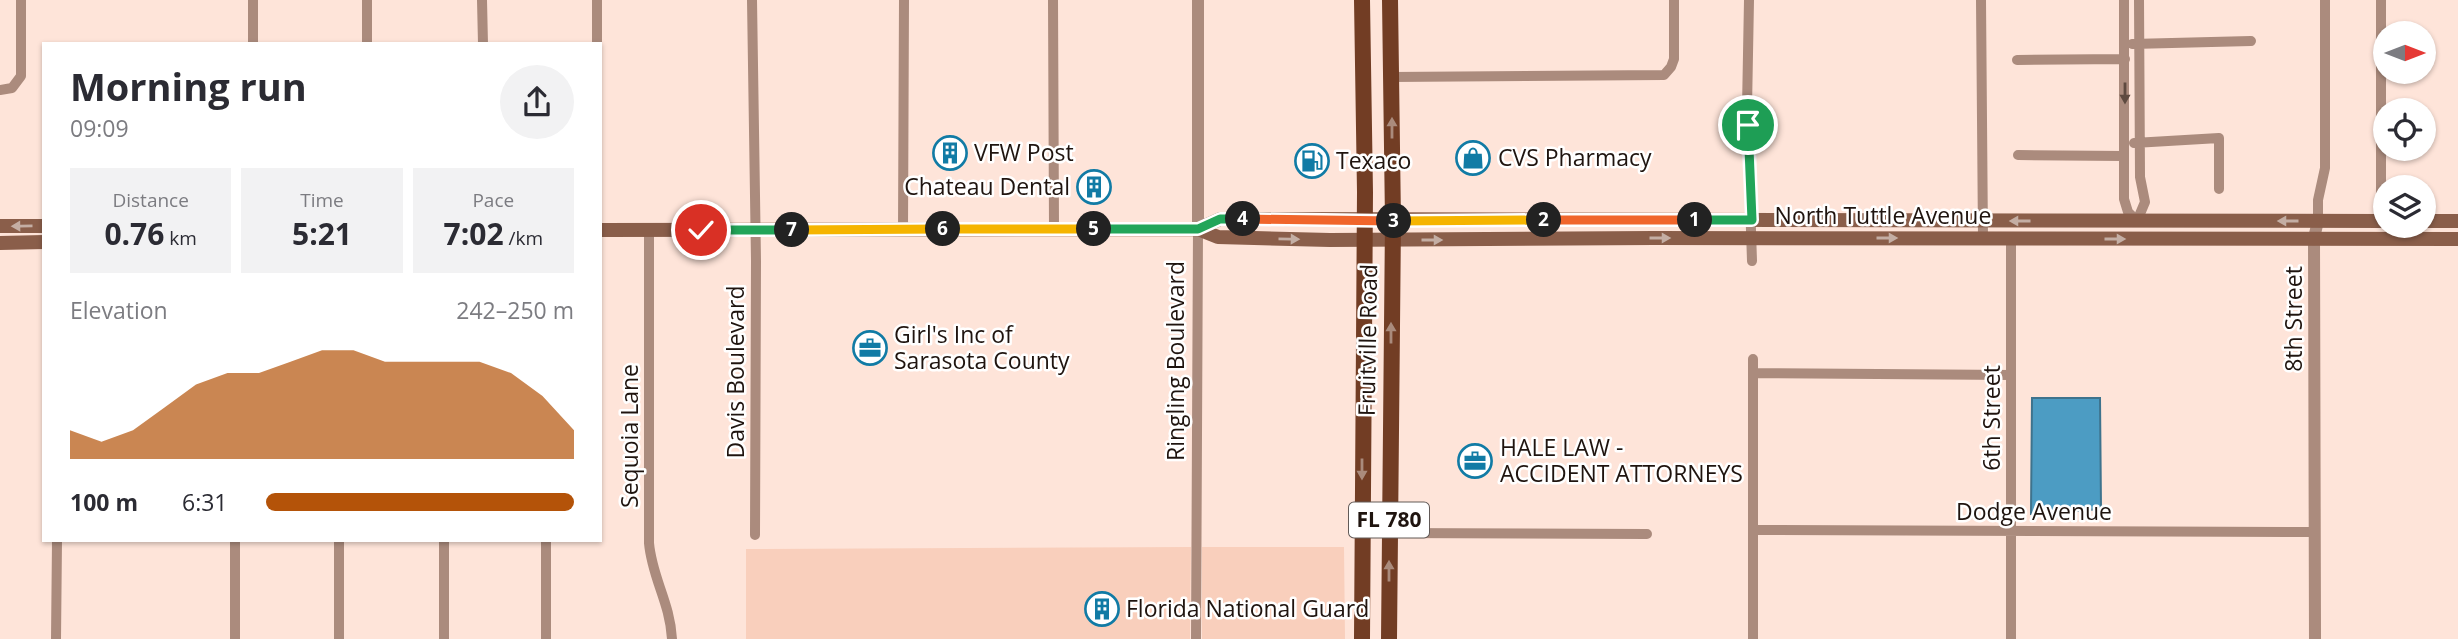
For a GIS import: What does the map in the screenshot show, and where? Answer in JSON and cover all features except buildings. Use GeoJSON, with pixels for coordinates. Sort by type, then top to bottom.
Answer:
{"type":"FeatureCollection","features":[{"type":"Feature","properties":{"kind":"main road","name":"Fruitville Road"},"geometry":{"type":"LineString","coordinates":[[1362,0],[1362,639]]}},
{"type":"Feature","properties":{"kind":"main road","name":"Fruitville Road"},"geometry":{"type":"LineString","coordinates":[[1389,639],[1393,221],[1390,0]]}},
{"type":"Feature","properties":{"kind":"main road","name":"North Tuttle Avenue"},"geometry":{"type":"LineString","coordinates":[[1198,229],[1220,219],[2373,221]]}},
{"type":"Feature","properties":{"kind":"main road"},"geometry":{"type":"LineString","coordinates":[[2436,221],[2458,221]]}},
{"type":"Feature","properties":{"kind":"main road"},"geometry":{"type":"LineString","coordinates":[[0,226],[42,226]]}},
{"type":"Feature","properties":{"kind":"main road"},"geometry":{"type":"LineString","coordinates":[[602,230],[1198,229]]}},
{"type":"Feature","properties":{"kind":"main road","name":"North Tuttle Avenue"},"geometry":{"type":"LineString","coordinates":[[1198,229],[1218,237],[1364,240],[2458,239]]}},
{"type":"Feature","properties":{"kind":"main road"},"geometry":{"type":"LineString","coordinates":[[0,243],[42,242]]}},
{"type":"Feature","properties":{"kind":"street"},"geometry":{"type":"LineString","coordinates":[[0,90],[12,88],[21,76],[21,0]]}},
{"type":"Feature","properties":{"kind":"street"},"geometry":{"type":"LineString","coordinates":[[253,0],[253,42]]}},
{"type":"Feature","properties":{"kind":"street"},"geometry":{"type":"LineString","coordinates":[[367,0],[368,42]]}},
{"type":"Feature","properties":{"kind":"street"},"geometry":{"type":"LineString","coordinates":[[482,0],[483,42]]}},
{"type":"Feature","properties":{"kind":"street"},"geometry":{"type":"LineString","coordinates":[[597,0],[597,42]]}},
{"type":"Feature","properties":{"kind":"street","name":"Davis Boulevard"},"geometry":{"type":"LineString","coordinates":[[752,0],[755,535]]}},
{"type":"Feature","properties":{"kind":"street"},"geometry":{"type":"LineString","coordinates":[[903,230],[904,0]]}},
{"type":"Feature","properties":{"kind":"street"},"geometry":{"type":"LineString","coordinates":[[1053,0],[1054,229]]}},
{"type":"Feature","properties":{"kind":"street","name":"Ringling Boulevard"},"geometry":{"type":"LineString","coordinates":[[1196,639],[1198,0]]}},
{"type":"Feature","properties":{"kind":"street"},"geometry":{"type":"LineString","coordinates":[[1391,77],[1664,75],[1669,70],[1674,52],[1674,0]]}},
{"type":"Feature","properties":{"kind":"street"},"geometry":{"type":"LineString","coordinates":[[1749,0],[1747,108],[1752,261]]}},
{"type":"Feature","properties":{"kind":"street"},"geometry":{"type":"LineString","coordinates":[[1981,0],[1983,239]]}},
{"type":"Feature","properties":{"kind":"street"},"geometry":{"type":"LineString","coordinates":[[2124,0],[2125,205],[2137,221],[2145,202],[2140,177],[2138,0]]}},
{"type":"Feature","properties":{"kind":"street","name":"8th Street"},"geometry":{"type":"LineString","coordinates":[[2315,639],[2315,238],[2318,201],[2325,168],[2325,0]]}},
{"type":"Feature","properties":{"kind":"street"},"geometry":{"type":"LineString","coordinates":[[2381,0],[2382,175]]}},
{"type":"Feature","properties":{"kind":"street"},"geometry":{"type":"LineString","coordinates":[[2124,45],[2251,41]]}},
{"type":"Feature","properties":{"kind":"street"},"geometry":{"type":"LineString","coordinates":[[2017,60],[2125,59]]}},
{"type":"Feature","properties":{"kind":"street"},"geometry":{"type":"LineString","coordinates":[[2125,143],[2219,138],[2219,189]]}},
{"type":"Feature","properties":{"kind":"street"},"geometry":{"type":"LineString","coordinates":[[2018,155],[2124,156]]}},
{"type":"Feature","properties":{"kind":"street","name":"Sequoia Lane"},"geometry":{"type":"LineString","coordinates":[[649,230],[649,543],[652,562],[669,612],[673,639]]}},
{"type":"Feature","properties":{"kind":"street","name":"6th Street"},"geometry":{"type":"LineString","coordinates":[[2011,239],[2011,639]]}},
{"type":"Feature","properties":{"kind":"street"},"geometry":{"type":"LineString","coordinates":[[1753,359],[1753,639]]}},
{"type":"Feature","properties":{"kind":"street"},"geometry":{"type":"LineString","coordinates":[[1753,373],[2011,375]]}},
{"type":"Feature","properties":{"kind":"street","name":"Dodge Avenue"},"geometry":{"type":"LineString","coordinates":[[1753,530],[2315,532]]}},
{"type":"Feature","properties":{"kind":"street"},"geometry":{"type":"LineString","coordinates":[[1390,533],[1647,534]]}},
{"type":"Feature","properties":{"kind":"street"},"geometry":{"type":"LineString","coordinates":[[56,639],[57,542]]}},
{"type":"Feature","properties":{"kind":"street"},"geometry":{"type":"LineString","coordinates":[[235,542],[235,639]]}},
{"type":"Feature","properties":{"kind":"street"},"geometry":{"type":"LineString","coordinates":[[338,639],[339,542]]}},
{"type":"Feature","properties":{"kind":"street"},"geometry":{"type":"LineString","coordinates":[[444,542],[444,639]]}},
{"type":"Feature","properties":{"kind":"street"},"geometry":{"type":"LineString","coordinates":[[546,542],[546,639]]}},
{"type":"Feature","properties":{"kind":"shaded area"},"geometry":{"type":"Polygon","coordinates":[[[1191,547],[1190,639],[746,639],[746,549],[1191,547]]]}},
{"type":"Feature","properties":{"kind":"shaded area"},"geometry":{"type":"Polygon","coordinates":[[[1202,547],[1344,547],[1345,639],[1202,639],[1202,547]]]}},
{"type":"Feature","properties":{"kind":"water"},"geometry":{"type":"Polygon","coordinates":[[[2032,398],[2100,398],[2101,509],[2031,514],[2032,398]]]}},
{"type":"Feature","properties":{"kind":"place","name":"VFW Post"},"geometry":{"type":"Point","coordinates":[950,153]}},
{"type":"Feature","properties":{"kind":"place","name":"CVS Pharmacy"},"geometry":{"type":"Point","coordinates":[1473,158]}},
{"type":"Feature","properties":{"kind":"place","name":"Texaco"},"geometry":{"type":"Point","coordinates":[1312,161]}},
{"type":"Feature","properties":{"kind":"place","name":"Chateau Dental"},"geometry":{"type":"Point","coordinates":[1094,187]}},
{"type":"Feature","properties":{"kind":"place","name":"Girl's Inc of Sarasota County"},"geometry":{"type":"Point","coordinates":[870,348]}},
{"type":"Feature","properties":{"kind":"place","name":"HALE LAW - ACCIDENT ATTORNEYS"},"geometry":{"type":"Point","coordinates":[1475,461]}},
{"type":"Feature","properties":{"kind":"place","name":"Florida National Guard"},"geometry":{"type":"Point","coordinates":[1102,609]}},
{"type":"Feature","properties":{"kind":"route"},"geometry":{"type":"LineString","coordinates":[[701,230],[1198,229],[1220,219],[1752,220],[1748,125]]}}]}
